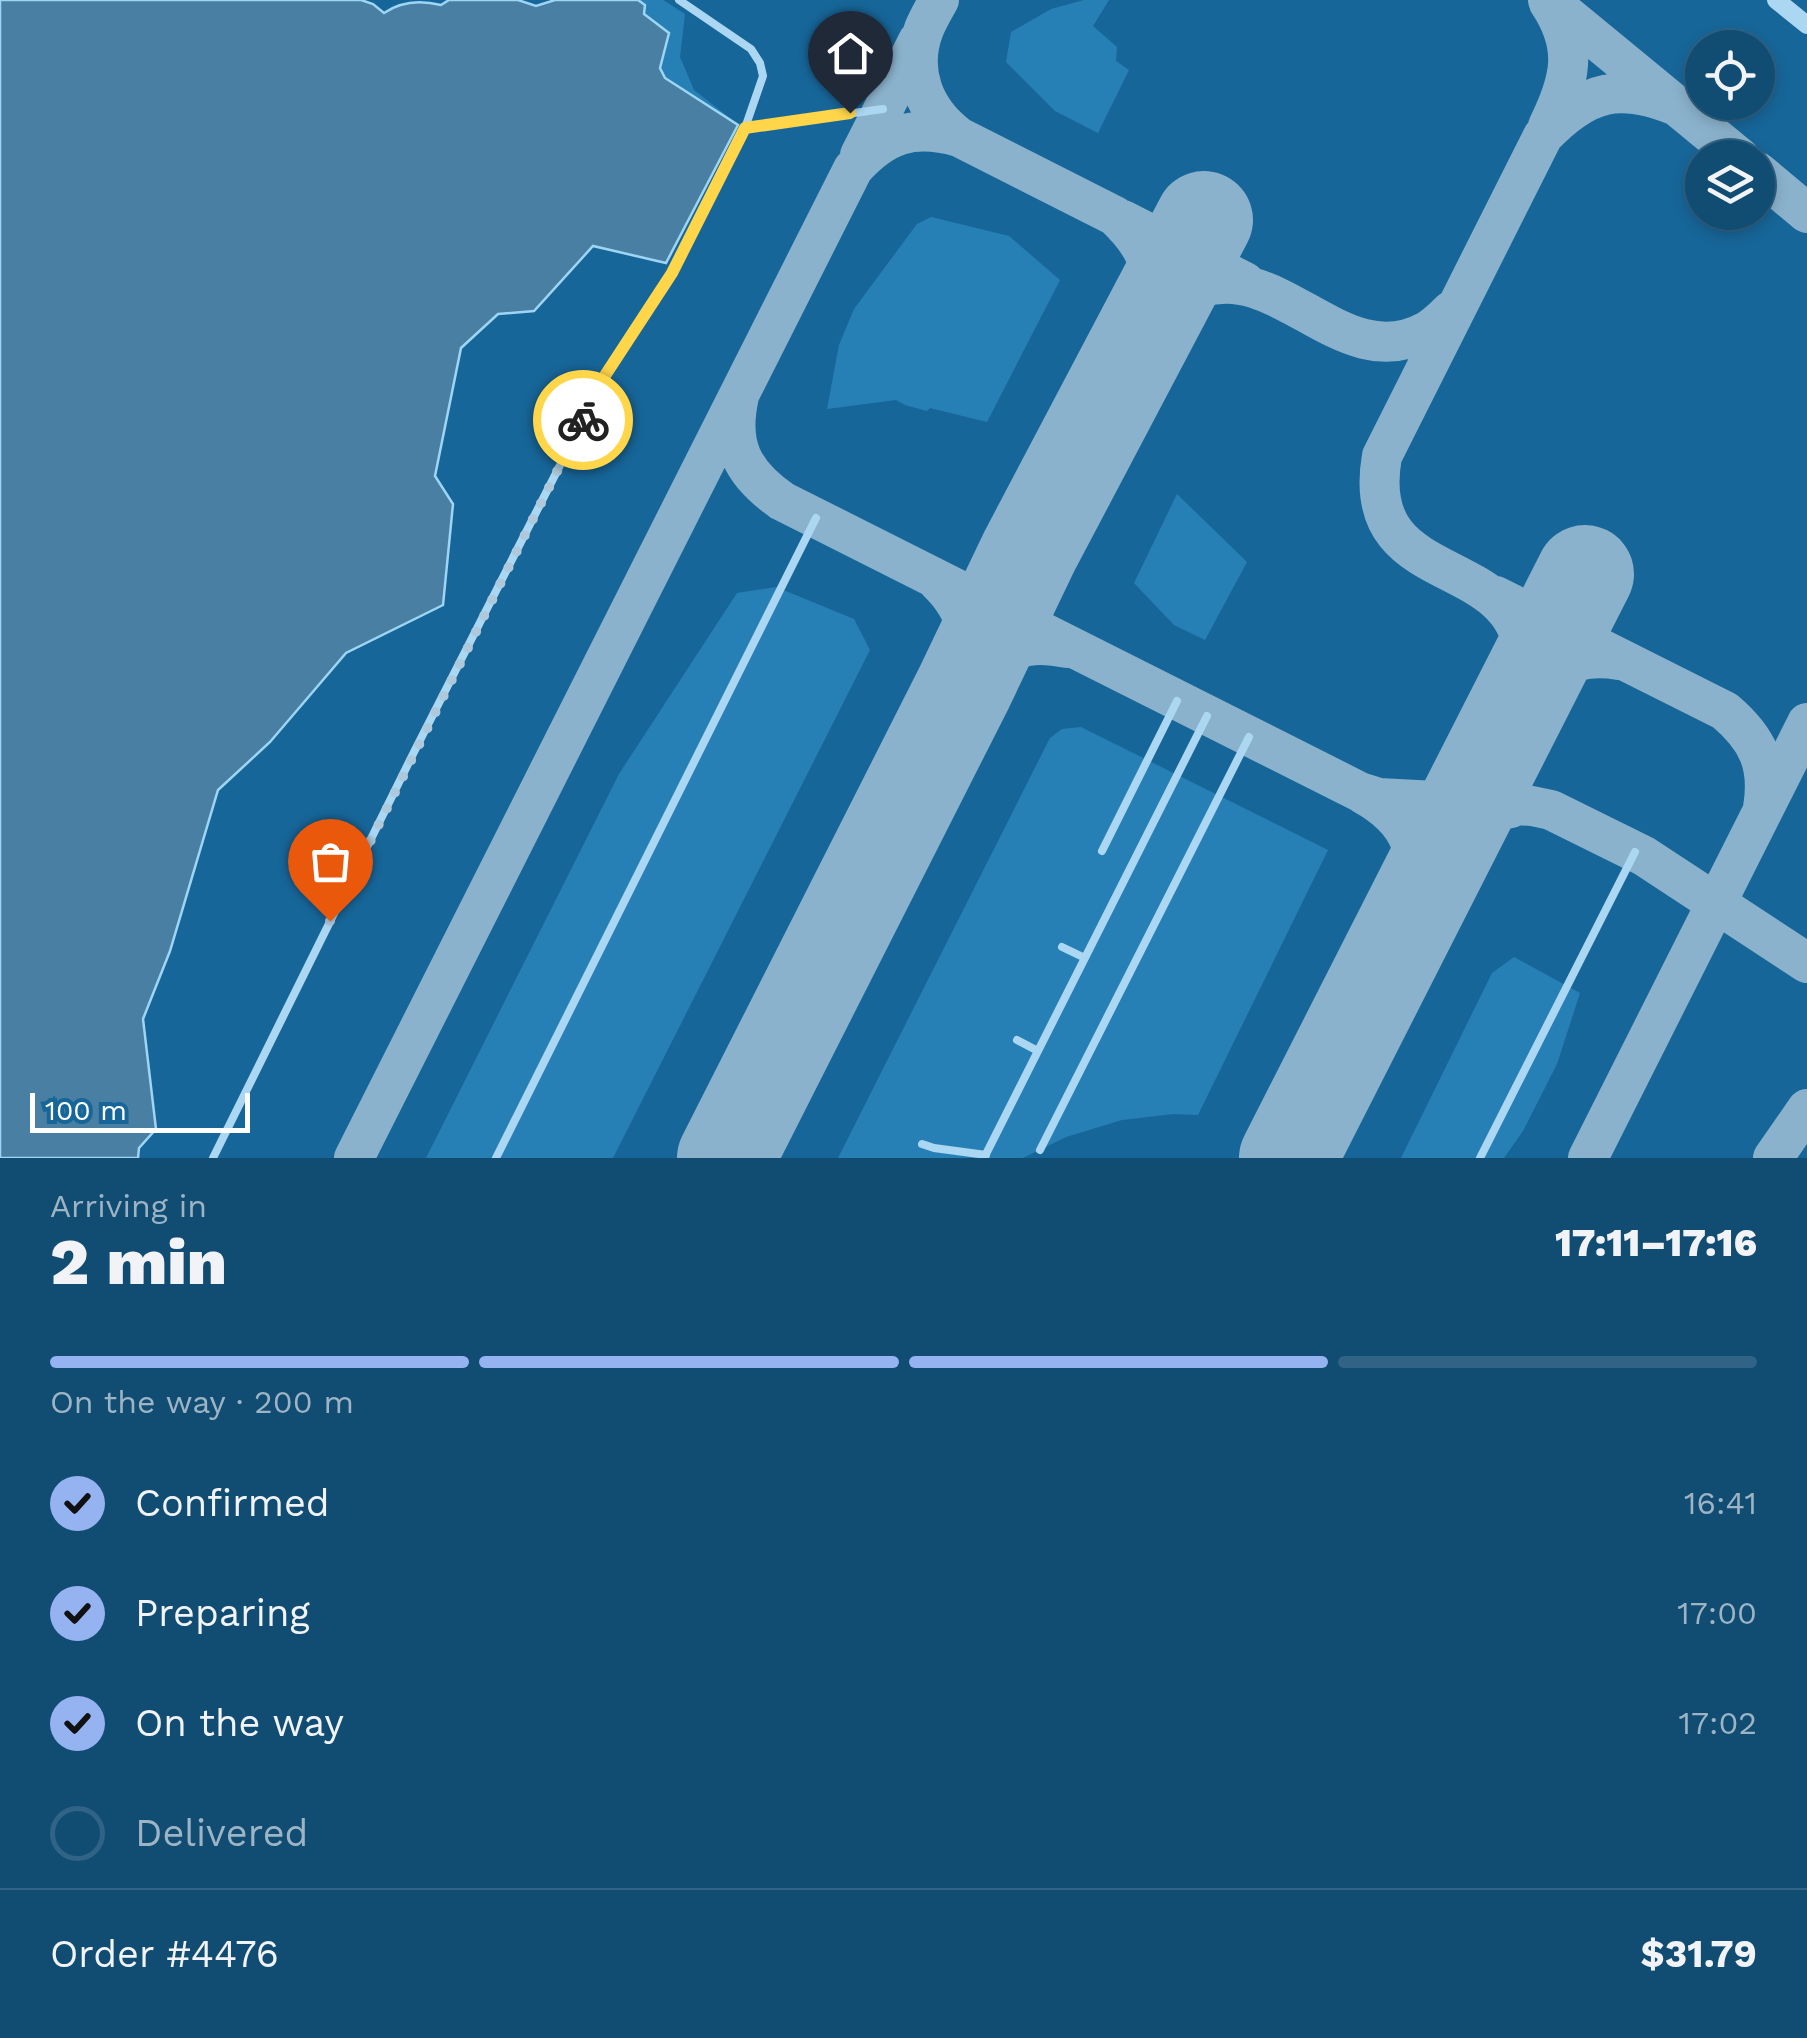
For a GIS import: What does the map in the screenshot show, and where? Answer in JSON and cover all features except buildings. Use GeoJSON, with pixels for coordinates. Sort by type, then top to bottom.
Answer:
{"type":"FeatureCollection","features":[{"type":"Feature","properties":{"kind":"street"},"geometry":{"type":"LineString","coordinates":[[1776,0],[1807,25]]}},
{"type":"Feature","properties":{"kind":"lane"},"geometry":{"type":"LineString","coordinates":[[212,1158],[606,374],[672,273],[745,128],[762,76],[760,63],[751,50],[678,0]]}},
{"type":"Feature","properties":{"kind":"lane"},"geometry":{"type":"LineString","coordinates":[[693,10],[698,0]]}},
{"type":"Feature","properties":{"kind":"lane"},"geometry":{"type":"LineString","coordinates":[[745,128],[883,109]]}},
{"type":"Feature","properties":{"kind":"lane"},"geometry":{"type":"LineString","coordinates":[[496,1158],[816,518]]}},
{"type":"Feature","properties":{"kind":"lane"},"geometry":{"type":"LineString","coordinates":[[1102,851],[1177,701]]}},
{"type":"Feature","properties":{"kind":"lane"},"geometry":{"type":"LineString","coordinates":[[922,1144],[985,1156],[1207,716]]}},
{"type":"Feature","properties":{"kind":"lane"},"geometry":{"type":"LineString","coordinates":[[1040,1150],[1249,737]]}},
{"type":"Feature","properties":{"kind":"lane"},"geometry":{"type":"LineString","coordinates":[[1480,1158],[1635,852]]}},
{"type":"Feature","properties":{"kind":"lane"},"geometry":{"type":"LineString","coordinates":[[1062,947],[1084,958]]}},
{"type":"Feature","properties":{"kind":"lane"},"geometry":{"type":"LineString","coordinates":[[1016,1040],[1038,1051]]}},
{"type":"Feature","properties":{"kind":"shaded area"},"geometry":{"type":"Polygon","coordinates":[[[0,0],[361,0],[384,13],[404,4],[441,5],[449,0],[518,0],[536,6],[555,0],[638,0],[645,5],[644,14],[669,33],[660,68],[665,78],[738,125],[666,263],[593,246],[534,311],[498,314],[461,348],[435,476],[453,504],[443,605],[346,653],[270,742],[218,790],[170,951],[143,1019],[156,1129],[139,1148],[138,1158],[0,1158],[0,0]]]}},
{"type":"Feature","properties":{"kind":"shaded area"},"geometry":{"type":"Polygon","coordinates":[[[638,0],[663,0],[685,14],[680,57],[694,90],[739,125],[716,167],[656,84],[644,5],[638,0]]]}},
{"type":"Feature","properties":{"kind":"shaded area"},"geometry":{"type":"Polygon","coordinates":[[[1084,0],[1109,0],[1093,26],[1117,47],[1116,61],[1129,70],[1098,133],[1055,111],[1006,62],[1011,32],[1051,9],[1084,0]]]}},
{"type":"Feature","properties":{"kind":"shaded area"},"geometry":{"type":"Polygon","coordinates":[[[931,217],[1009,236],[1060,280],[987,422],[930,408],[927,411],[896,400],[827,409],[839,345],[854,309],[917,224],[931,217]]]}},
{"type":"Feature","properties":{"kind":"shaded area"},"geometry":{"type":"Polygon","coordinates":[[[1177,494],[1247,562],[1205,640],[1174,625],[1134,583],[1177,494]]]}},
{"type":"Feature","properties":{"kind":"shaded area"},"geometry":{"type":"Polygon","coordinates":[[[776,587],[854,619],[870,650],[613,1158],[426,1158],[619,774],[737,593],[776,587]]]}},
{"type":"Feature","properties":{"kind":"shaded area"},"geometry":{"type":"Polygon","coordinates":[[[1081,727],[1328,850],[1198,1115],[1122,1120],[1066,1137],[1023,1158],[838,1158],[1050,738],[1062,729],[1081,727]]]}},
{"type":"Feature","properties":{"kind":"shaded area"},"geometry":{"type":"Polygon","coordinates":[[[1514,957],[1580,993],[1557,1064],[1523,1131],[1504,1158],[1401,1158],[1492,973],[1514,957]]]}},
{"type":"Feature","properties":{"kind":"taxiway"},"geometry":{"type":"LineString","coordinates":[[939,0],[919,45],[919,75],[928,102],[959,137],[1115,216],[1137,241],[1148,264],[1150,323]]}},
{"type":"Feature","properties":{"kind":"taxiway"},"geometry":{"type":"LineString","coordinates":[[1548,0],[1718,140]]}},
{"type":"Feature","properties":{"kind":"taxiway"},"geometry":{"type":"LineString","coordinates":[[1548,126],[1562,94],[1568,64],[1565,35],[1549,3]]}},
{"type":"Feature","properties":{"kind":"taxiway"},"geometry":{"type":"LineString","coordinates":[[860,155],[918,41]]}},
{"type":"Feature","properties":{"kind":"taxiway"},"geometry":{"type":"LineString","coordinates":[[1515,707],[1524,653],[1513,620],[1493,597],[1413,550],[1392,529],[1381,499],[1382,456],[1543,136],[1575,109],[1605,95],[1639,95],[1679,107]]}},
{"type":"Feature","properties":{"kind":"taxiway"},"geometry":{"type":"LineString","coordinates":[[354,1158],[853,169],[876,147],[900,135],[927,132],[959,137]]}},
{"type":"Feature","properties":{"kind":"taxiway"},"geometry":{"type":"LineString","coordinates":[[1775,186],[1807,213]]}},
{"type":"Feature","properties":{"kind":"taxiway"},"geometry":{"type":"LineString","coordinates":[[1123,220],[1245,282]]}},
{"type":"Feature","properties":{"kind":"taxiway"},"geometry":{"type":"LineString","coordinates":[[1150,323],[1192,291],[1230,284],[1258,289],[1368,340],[1396,341],[1427,331],[1451,311]]}},
{"type":"Feature","properties":{"kind":"taxiway"},"geometry":{"type":"LineString","coordinates":[[739,396],[735,429],[741,456],[757,480],[782,501],[1360,792],[1379,798],[1551,810],[1644,856],[1807,963]]}},
{"type":"Feature","properties":{"kind":"taxiway"},"geometry":{"type":"LineString","coordinates":[[938,582],[958,606],[967,631],[964,688]]}},
{"type":"Feature","properties":{"kind":"taxiway"},"geometry":{"type":"LineString","coordinates":[[1496,596],[1725,711],[1746,732],[1759,754],[1765,779],[1763,808]]}},
{"type":"Feature","properties":{"kind":"taxiway"},"geometry":{"type":"LineString","coordinates":[[964,688],[999,658],[1021,647],[1067,648]]}},
{"type":"Feature","properties":{"kind":"taxiway"},"geometry":{"type":"LineString","coordinates":[[1515,707],[1560,667],[1586,659],[1619,660]]}},
{"type":"Feature","properties":{"kind":"taxiway"},"geometry":{"type":"LineString","coordinates":[[1588,1158],[1807,723]]}},
{"type":"Feature","properties":{"kind":"taxiway"},"geometry":{"type":"LineString","coordinates":[[1363,794],[1393,816],[1410,841],[1415,872],[1411,908]]}},
{"type":"Feature","properties":{"kind":"taxiway"},"geometry":{"type":"LineString","coordinates":[[1409,917],[1460,835],[1474,823],[1511,808]]}},
{"type":"Feature","properties":{"kind":"taxiway"},"geometry":{"type":"LineString","coordinates":[[1773,1158],[1807,1109]]}},
{"type":"Feature","properties":{"kind":"runway"},"geometry":{"type":"LineString","coordinates":[[726,1158],[1029,552],[1204,220]]}},
{"type":"Feature","properties":{"kind":"runway"},"geometry":{"type":"LineString","coordinates":[[1288,1158],[1585,574]]}},
{"type":"Feature","properties":{"kind":"way so far"},"geometry":{"type":"LineString","coordinates":[[330,921],[583,420]]}},
{"type":"Feature","properties":{"kind":"route"},"geometry":{"type":"LineString","coordinates":[[583,420],[606,374],[672,273],[745,128],[850,113]]}}]}
